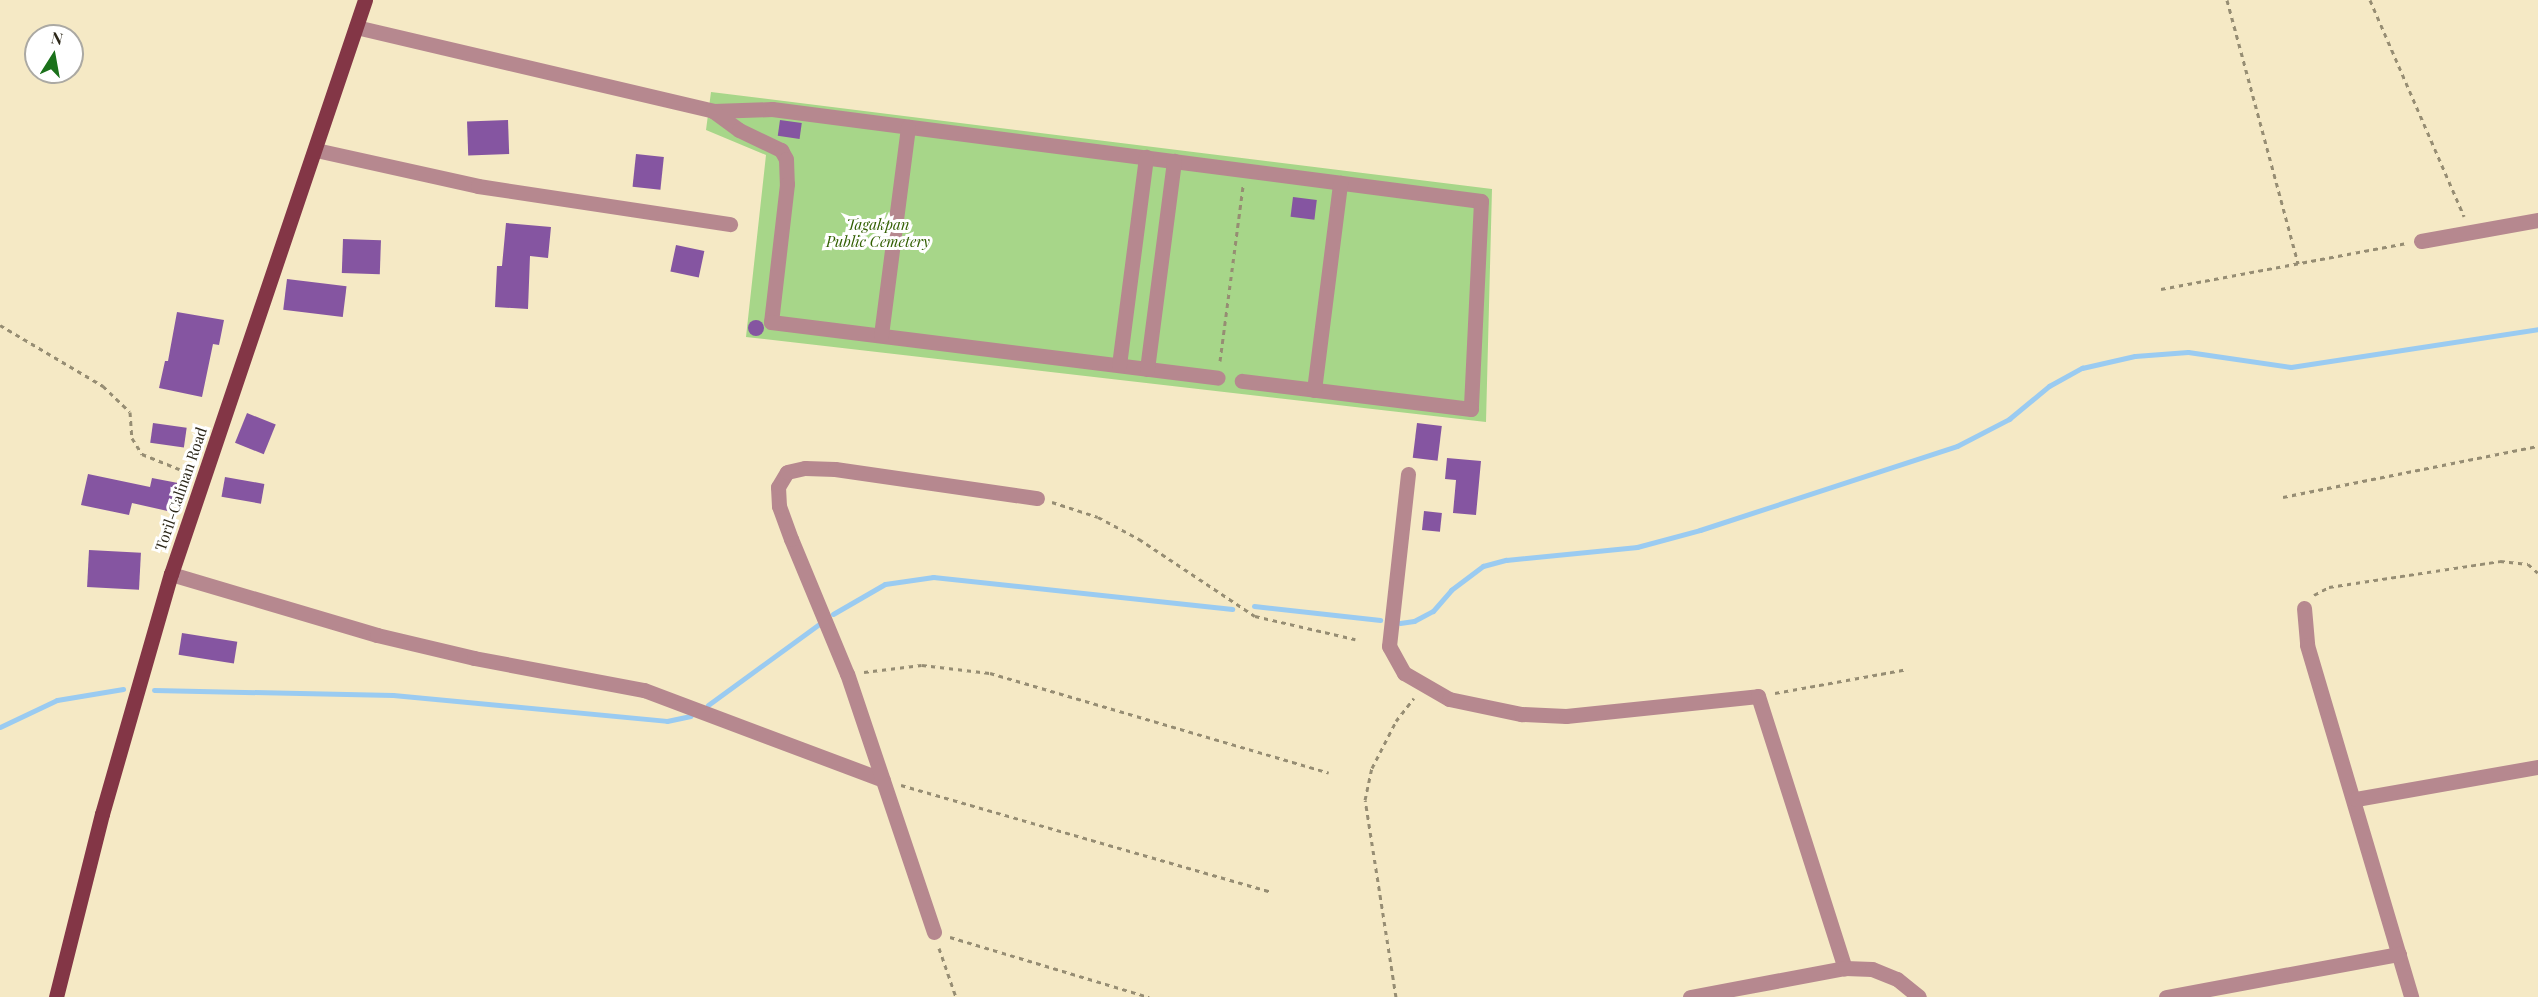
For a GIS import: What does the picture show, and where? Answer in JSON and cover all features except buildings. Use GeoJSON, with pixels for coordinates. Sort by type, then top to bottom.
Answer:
{"type":"FeatureCollection","features":[{"type":"Feature","properties":{"kind":"main road","name":"Toril-Calinan Road"},"geometry":{"type":"LineString","coordinates":[[56,997],[102,814],[171,574],[365,0]]}},
{"type":"Feature","properties":{"kind":"street"},"geometry":{"type":"LineString","coordinates":[[356,27],[713,111],[756,107],[1480,201],[1471,409],[1242,381]]}},
{"type":"Feature","properties":{"kind":"street"},"geometry":{"type":"LineString","coordinates":[[713,111],[739,130],[781,150],[786,159],[788,184],[771,322],[1218,378]]}},
{"type":"Feature","properties":{"kind":"street"},"geometry":{"type":"LineString","coordinates":[[881,335],[908,127]]}},
{"type":"Feature","properties":{"kind":"street"},"geometry":{"type":"LineString","coordinates":[[316,150],[478,186],[730,224]]}},
{"type":"Feature","properties":{"kind":"street"},"geometry":{"type":"LineString","coordinates":[[1119,365],[1146,158]]}},
{"type":"Feature","properties":{"kind":"street"},"geometry":{"type":"LineString","coordinates":[[1147,369],[1174,161]]}},
{"type":"Feature","properties":{"kind":"street"},"geometry":{"type":"LineString","coordinates":[[1314,390],[1340,183]]}},
{"type":"Feature","properties":{"kind":"street"},"geometry":{"type":"LineString","coordinates":[[2421,241],[2538,220]]}},
{"type":"Feature","properties":{"kind":"street"},"geometry":{"type":"LineString","coordinates":[[934,932],[847,674],[779,506],[778,487],[788,472],[805,468],[835,469],[1037,498]]}},
{"type":"Feature","properties":{"kind":"street"},"geometry":{"type":"LineString","coordinates":[[1408,474],[1389,646],[1404,673],[1422,687],[1486,709],[1566,716],[1758,696],[1845,968]]}},
{"type":"Feature","properties":{"kind":"street"},"geometry":{"type":"LineString","coordinates":[[171,574],[377,635],[474,658],[644,690],[883,780]]}},
{"type":"Feature","properties":{"kind":"street"},"geometry":{"type":"LineString","coordinates":[[2304,608],[2307,645],[2356,799],[2411,997]]}},
{"type":"Feature","properties":{"kind":"street"},"geometry":{"type":"LineString","coordinates":[[2356,799],[2538,767]]}},
{"type":"Feature","properties":{"kind":"street"},"geometry":{"type":"LineString","coordinates":[[2166,997],[2399,954]]}},
{"type":"Feature","properties":{"kind":"street"},"geometry":{"type":"LineString","coordinates":[[1690,997],[1845,968],[1872,969],[1897,979],[1919,997]]}},
{"type":"Feature","properties":{"kind":"path"},"geometry":{"type":"LineString","coordinates":[[2227,0],[2298,264]]}},
{"type":"Feature","properties":{"kind":"path"},"geometry":{"type":"LineString","coordinates":[[2370,0],[2470,232]]}},
{"type":"Feature","properties":{"kind":"path"},"geometry":{"type":"LineString","coordinates":[[1218,378],[1245,170]]}},
{"type":"Feature","properties":{"kind":"path"},"geometry":{"type":"LineString","coordinates":[[2161,289],[2421,241]]}},
{"type":"Feature","properties":{"kind":"path"},"geometry":{"type":"LineString","coordinates":[[0,325],[103,386],[124,403],[130,412],[132,438],[142,454],[204,479]]}},
{"type":"Feature","properties":{"kind":"path"},"geometry":{"type":"LineString","coordinates":[[2283,497],[2538,446]]}},
{"type":"Feature","properties":{"kind":"path"},"geometry":{"type":"LineString","coordinates":[[1037,498],[1068,506],[1109,523],[1255,616],[1288,626],[1355,639]]}},
{"type":"Feature","properties":{"kind":"path"},"geometry":{"type":"LineString","coordinates":[[2304,608],[2313,596],[2329,587],[2500,561],[2528,564],[2538,573]]}},
{"type":"Feature","properties":{"kind":"path"},"geometry":{"type":"LineString","coordinates":[[847,674],[922,665],[990,673],[1329,773]]}},
{"type":"Feature","properties":{"kind":"path"},"geometry":{"type":"LineString","coordinates":[[1758,696],[1908,669]]}},
{"type":"Feature","properties":{"kind":"path"},"geometry":{"type":"LineString","coordinates":[[1396,997],[1367,818],[1366,784],[1396,721],[1422,687]]}},
{"type":"Feature","properties":{"kind":"path"},"geometry":{"type":"LineString","coordinates":[[883,780],[1271,892]]}},
{"type":"Feature","properties":{"kind":"path"},"geometry":{"type":"LineString","coordinates":[[934,932],[956,997]]}},
{"type":"Feature","properties":{"kind":"path"},"geometry":{"type":"LineString","coordinates":[[934,932],[1149,997]]}},
{"type":"Feature","properties":{"kind":"green space","name":"Tagakpan Public Cemetery"},"geometry":{"type":"Polygon","coordinates":[[[711,92],[1492,189],[1486,422],[746,337],[766,155],[706,130],[711,92]]]}},
{"type":"Feature","properties":{"kind":"waterway"},"geometry":{"type":"LineString","coordinates":[[1400,623],[1414,621],[1433,611],[1451,590],[1483,566],[1506,560],[1637,547],[1700,530],[1957,446],[2009,419],[2049,386],[2082,368],[2135,356],[2188,352],[2291,367],[2538,329]]}},
{"type":"Feature","properties":{"kind":"waterway"},"geometry":{"type":"LineString","coordinates":[[833,614],[885,584],[933,577],[1232,609]]}},
{"type":"Feature","properties":{"kind":"waterway"},"geometry":{"type":"LineString","coordinates":[[1254,606],[1380,620]]}},
{"type":"Feature","properties":{"kind":"waterway"},"geometry":{"type":"LineString","coordinates":[[708,705],[822,622]]}},
{"type":"Feature","properties":{"kind":"waterway"},"geometry":{"type":"LineString","coordinates":[[0,727],[57,700],[123,689]]}},
{"type":"Feature","properties":{"kind":"waterway"},"geometry":{"type":"LineString","coordinates":[[154,690],[393,695],[667,721],[690,716]]}}]}
